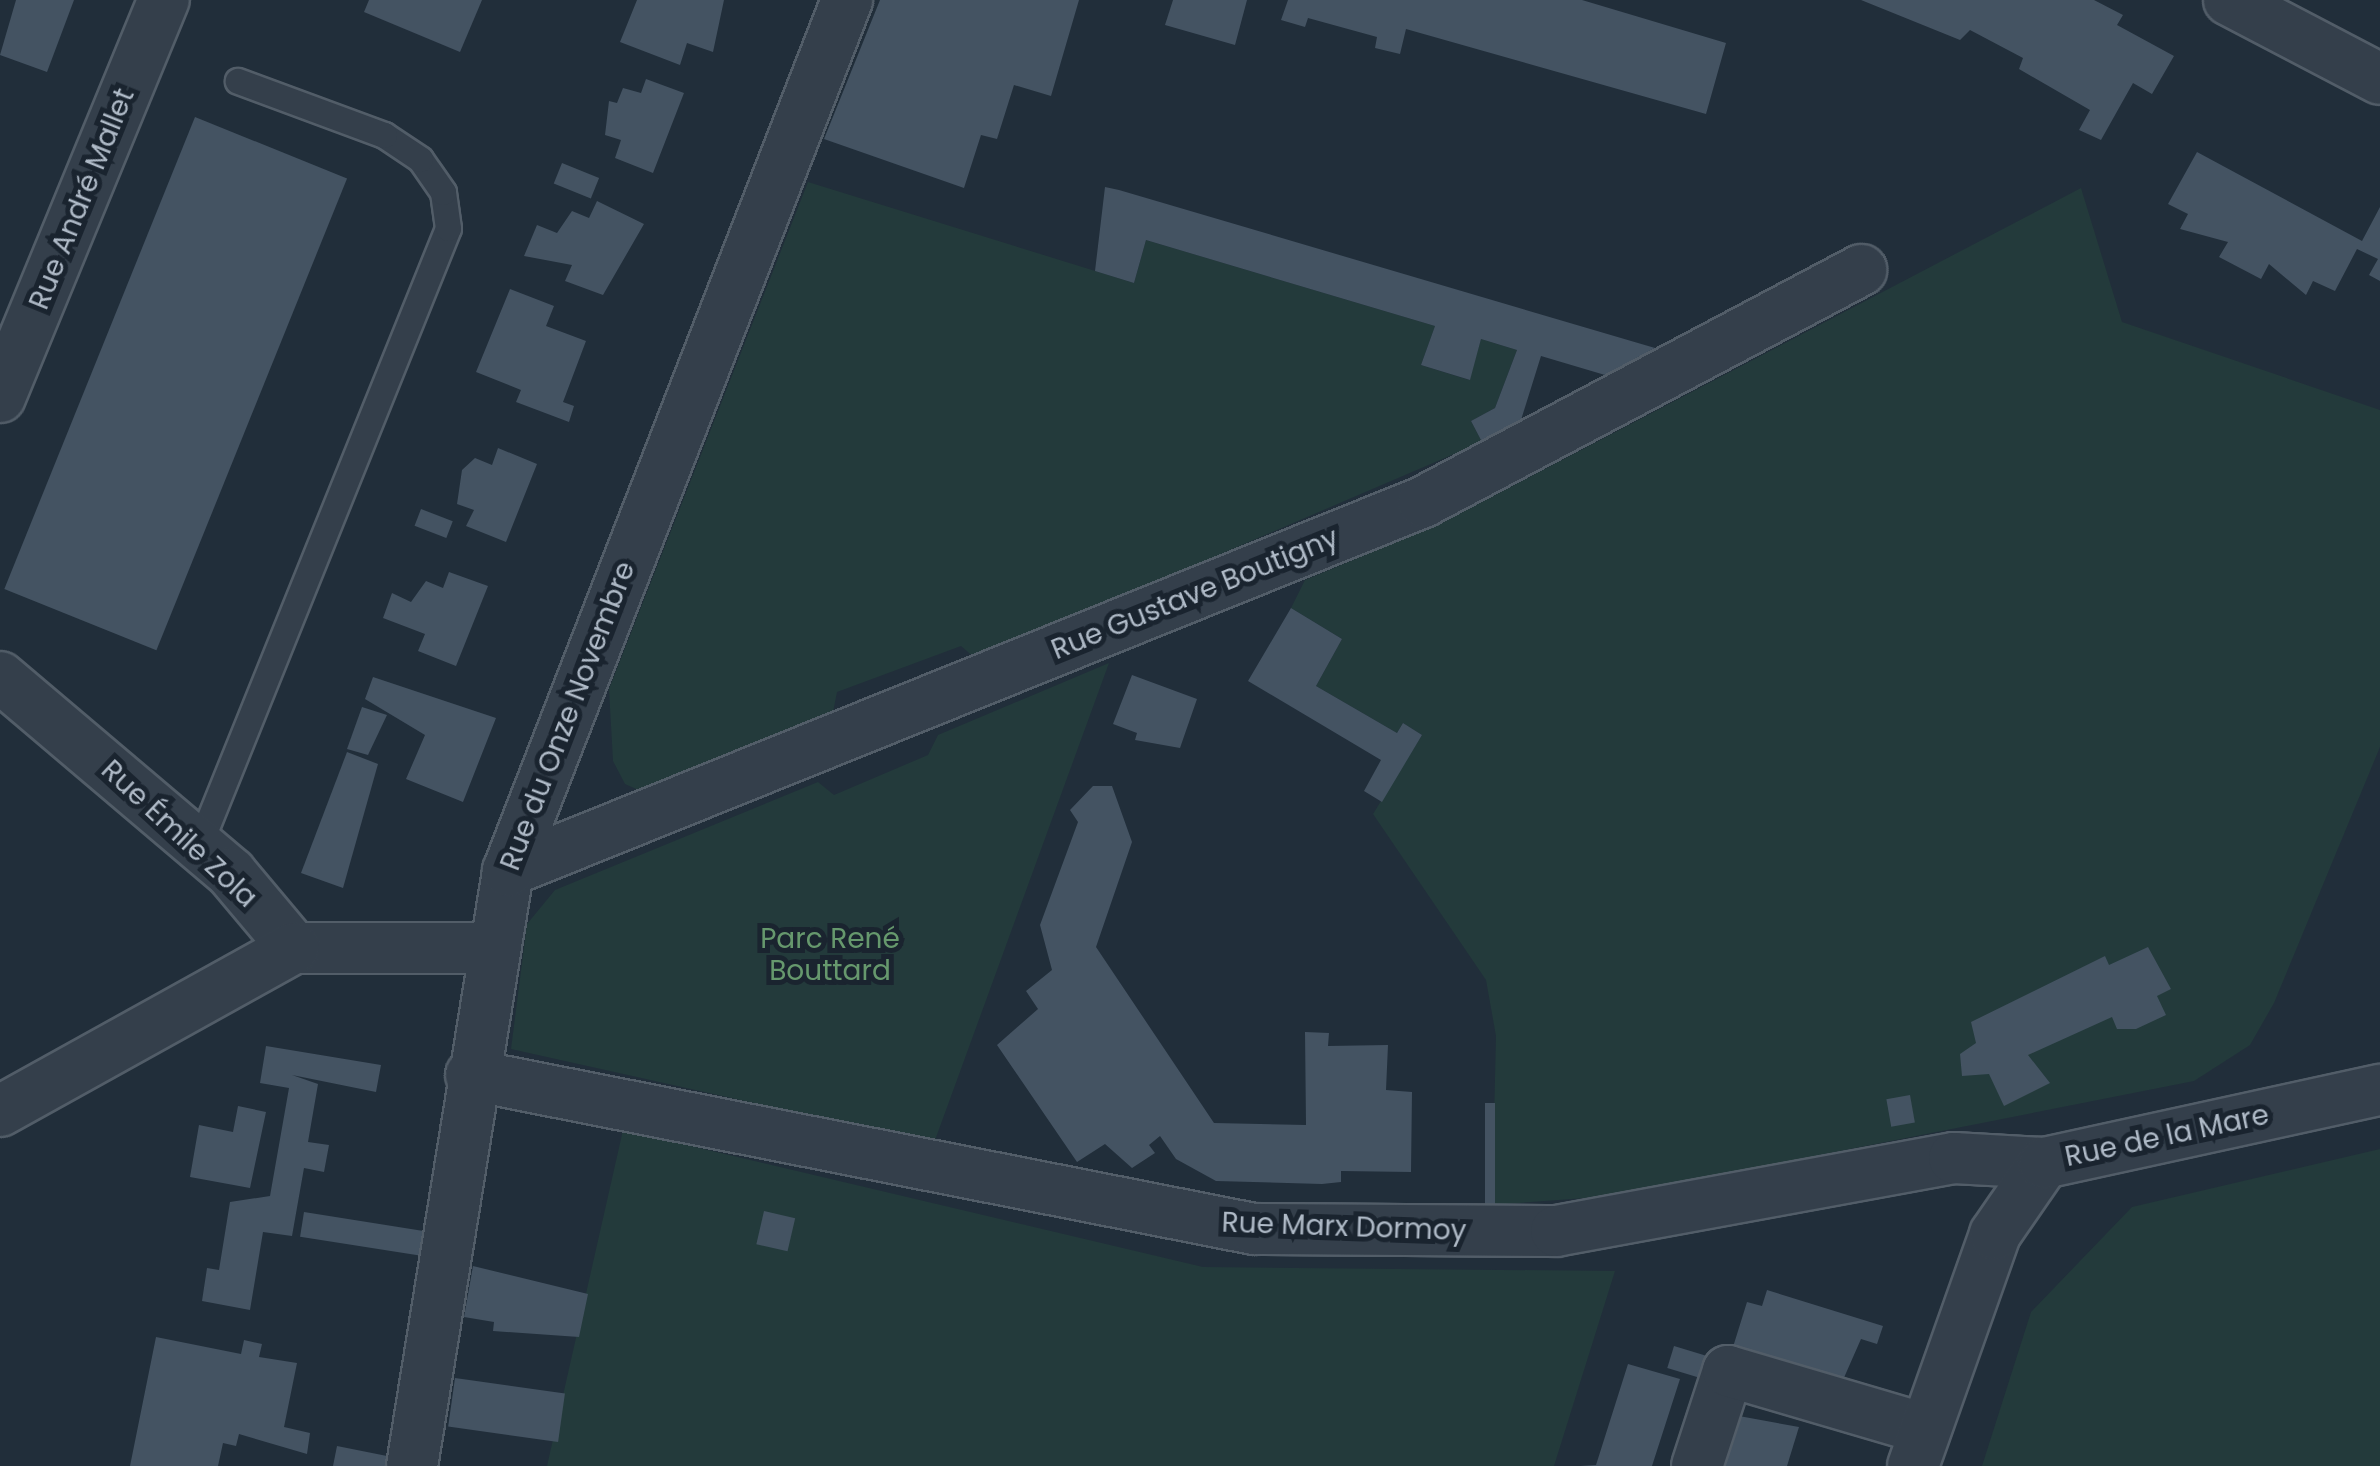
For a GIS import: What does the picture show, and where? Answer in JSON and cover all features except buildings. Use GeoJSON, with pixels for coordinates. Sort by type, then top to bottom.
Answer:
{"type":"FeatureCollection","features":[{"type":"Feature","properties":{"kind":"street","name":"Rue André Mallet"},"geometry":{"type":"LineString","coordinates":[[0,398],[164,0]]}},
{"type":"Feature","properties":{"kind":"street","name":"Rue du Onze Novembre"},"geometry":{"type":"LineString","coordinates":[[412,1466],[490,948],[508,871],[847,0]]}},
{"type":"Feature","properties":{"kind":"street"},"geometry":{"type":"LineString","coordinates":[[2230,0],[2380,79]]}},
{"type":"Feature","properties":{"kind":"street","name":"Rue Gustave Boutigny"},"geometry":{"type":"LineString","coordinates":[[508,871],[1423,502],[1861,270]]}},
{"type":"Feature","properties":{"kind":"street","name":"Rue Émile Zola"},"geometry":{"type":"LineString","coordinates":[[0,678],[199,845],[294,948]]}},
{"type":"Feature","properties":{"kind":"street"},"geometry":{"type":"LineString","coordinates":[[0,1111],[294,948],[490,948]]}},
{"type":"Feature","properties":{"kind":"street","name":"Rue Marx Dormoy"},"geometry":{"type":"LineString","coordinates":[[471,1075],[1254,1229],[1556,1231],[1954,1158],[2044,1164]]}},
{"type":"Feature","properties":{"kind":"street","name":"Rue de la Mare"},"geometry":{"type":"LineString","coordinates":[[1919,1447],[1995,1234],[2044,1164],[2380,1090]]}},
{"type":"Feature","properties":{"kind":"street"},"geometry":{"type":"LineString","coordinates":[[1697,1466],[1728,1371],[1919,1447]]}},
{"type":"Feature","properties":{"kind":"lane"},"geometry":{"type":"LineString","coordinates":[[199,845],[448,228],[443,192],[420,159],[384,135],[238,81]]}},
{"type":"Feature","properties":{"kind":"green space"},"geometry":{"type":"Polygon","coordinates":[[[808,182],[1134,283],[1146,240],[1435,326],[1421,365],[1469,380],[1481,339],[1517,350],[1495,408],[1471,421],[1482,442],[976,659],[961,646],[837,692],[832,717],[645,793],[625,784],[613,761],[609,689],[808,182]]]}},
{"type":"Feature","properties":{"kind":"green space"},"geometry":{"type":"Polygon","coordinates":[[[2081,188],[2122,322],[2380,410],[2380,747],[2274,1003],[2250,1045],[2194,1081],[1613,1196],[1492,1205],[1496,1036],[1486,980],[1373,814],[1422,735],[1403,723],[1397,733],[1316,686],[1342,639],[1291,608],[1305,580],[1440,524],[2081,188]]]}},
{"type":"Feature","properties":{"kind":"green space","name":"Parc René Bouttard"},"geometry":{"type":"Polygon","coordinates":[[[1109,663],[934,1143],[511,1049],[527,924],[555,890],[818,782],[834,795],[928,755],[938,735],[1109,663]]]}},
{"type":"Feature","properties":{"kind":"green space"},"geometry":{"type":"Polygon","coordinates":[[[623,1130],[1203,1267],[1615,1271],[1554,1466],[547,1466],[623,1130]]]}},
{"type":"Feature","properties":{"kind":"green space"},"geometry":{"type":"Polygon","coordinates":[[[2380,1149],[2380,1466],[1982,1466],[2031,1312],[2132,1207],[2380,1149]]]}}]}
